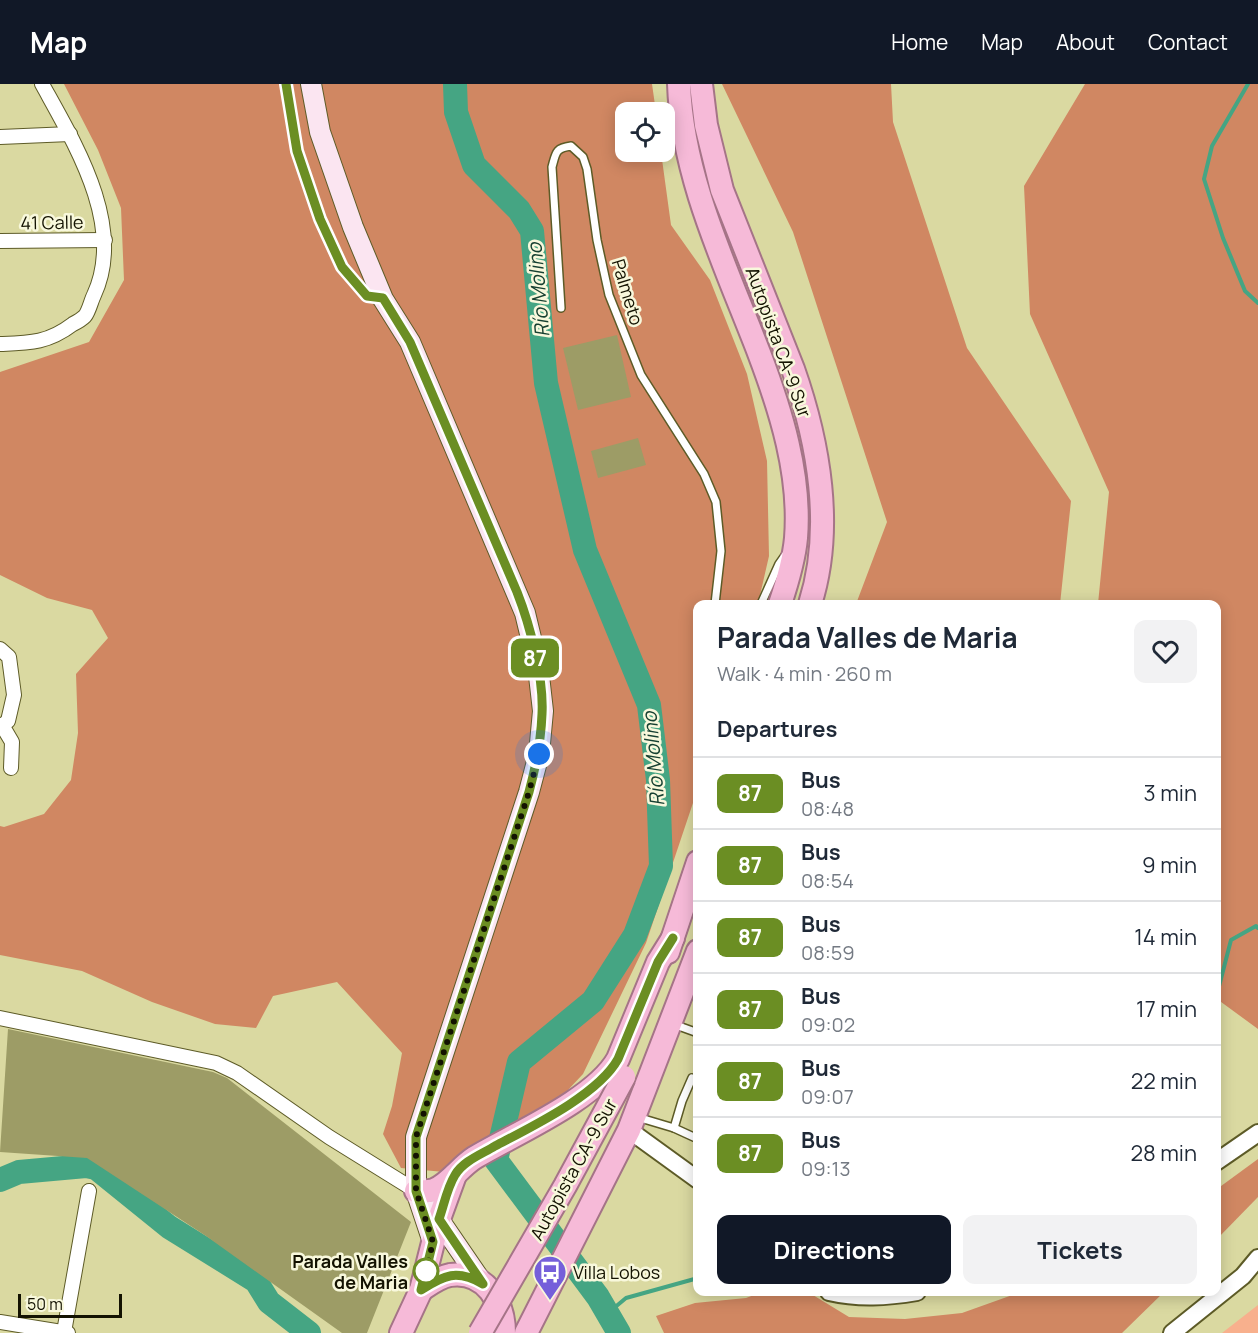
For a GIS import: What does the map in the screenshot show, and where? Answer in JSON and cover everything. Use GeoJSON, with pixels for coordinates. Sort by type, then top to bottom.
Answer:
{"type":"FeatureCollection","features":[{"type":"Feature","properties":{"kind":"highway","name":"Autopista CA-9 Sur"},"geometry":{"type":"LineString","coordinates":[[679,84],[683,127],[699,195],[768,376],[789,444],[796,505],[796,539],[787,585],[781,600]]}},
{"type":"Feature","properties":{"kind":"highway","name":"Autopista CA-9 Sur"},"geometry":{"type":"LineString","coordinates":[[701,84],[706,125],[722,190],[796,377],[813,442],[822,502],[822,543],[811,600]]}},
{"type":"Feature","properties":{"kind":"highway","name":"Autopista CA-9 Sur"},"geometry":{"type":"LineString","coordinates":[[480,1333],[565,1186],[633,1058],[693,877]]}},
{"type":"Feature","properties":{"kind":"highway"},"geometry":{"type":"LineString","coordinates":[[416,1191],[436,1189],[463,1167],[546,1118],[589,1089],[615,1066],[658,962],[673,938]]}},
{"type":"Feature","properties":{"kind":"highway","name":"Autopista CA-9 Sur"},"geometry":{"type":"LineString","coordinates":[[526,1333],[632,1123],[693,964]]}},
{"type":"Feature","properties":{"kind":"highway"},"geometry":{"type":"LineString","coordinates":[[400,1333],[421,1290],[439,1219],[463,1167]]}},
{"type":"Feature","properties":{"kind":"highway"},"geometry":{"type":"LineString","coordinates":[[421,1290],[449,1275],[472,1278],[490,1289],[500,1303],[504,1333]]}},
{"type":"Feature","properties":{"kind":"main road"},"geometry":{"type":"LineString","coordinates":[[311,84],[320,132],[354,227],[383,298],[410,342],[525,613],[537,667],[543,711],[539,754],[529,792],[416,1137],[416,1191],[433,1242]]}},
{"type":"Feature","properties":{"kind":"main road"},"geometry":{"type":"LineString","coordinates":[[416,1191],[439,1219],[483,1284]]}},
{"type":"Feature","properties":{"kind":"street"},"geometry":{"type":"LineString","coordinates":[[0,344],[34,343],[59,335],[84,316],[98,286],[105,240],[96,198],[70,134],[42,84]]}},
{"type":"Feature","properties":{"kind":"street"},"geometry":{"type":"LineString","coordinates":[[0,137],[70,134]]}},
{"type":"Feature","properties":{"kind":"street","name":"41 Calle"},"geometry":{"type":"LineString","coordinates":[[0,241],[105,240]]}},
{"type":"Feature","properties":{"kind":"street"},"geometry":{"type":"LineString","coordinates":[[4,653],[14,695],[3,724],[12,742],[11,768]]}},
{"type":"Feature","properties":{"kind":"street"},"geometry":{"type":"LineString","coordinates":[[0,1018],[216,1063],[237,1073],[329,1137],[416,1191]]}},
{"type":"Feature","properties":{"kind":"street"},"geometry":{"type":"LineString","coordinates":[[632,1123],[693,1176]]}},
{"type":"Feature","properties":{"kind":"street"},"geometry":{"type":"LineString","coordinates":[[1221,1159],[1258,1133]]}},
{"type":"Feature","properties":{"kind":"street"},"geometry":{"type":"LineString","coordinates":[[0,1322],[66,1333],[89,1191]]}},
{"type":"Feature","properties":{"kind":"street"},"geometry":{"type":"LineString","coordinates":[[1221,1294],[1244,1276],[1258,1258]]}},
{"type":"Feature","properties":{"kind":"street"},"geometry":{"type":"LineString","coordinates":[[854,1296],[866,1298],[895,1296]]}},
{"type":"Feature","properties":{"kind":"street"},"geometry":{"type":"LineString","coordinates":[[1172,1333],[1219,1296]]}},
{"type":"Feature","properties":{"kind":"lane"},"geometry":{"type":"LineString","coordinates":[[286,84],[297,151],[320,219],[342,267],[367,296],[383,298]]}},
{"type":"Feature","properties":{"kind":"lane","name":"Palmeto"},"geometry":{"type":"LineString","coordinates":[[561,308],[552,167],[556,152],[562,147],[571,146],[583,157],[587,169],[597,240],[609,295],[641,375],[704,474],[716,502],[721,551],[715,600]]}},
{"type":"Feature","properties":{"kind":"lane"},"geometry":{"type":"LineString","coordinates":[[763,600],[779,564],[796,539]]}},
{"type":"Feature","properties":{"kind":"lane"},"geometry":{"type":"LineString","coordinates":[[670,1023],[693,1031]]}},
{"type":"Feature","properties":{"kind":"lane"},"geometry":{"type":"LineString","coordinates":[[674,1128],[692,1077]]}},
{"type":"Feature","properties":{"kind":"lane"},"geometry":{"type":"LineString","coordinates":[[632,1123],[674,1128],[693,1137]]}},
{"type":"Feature","properties":{"kind":"shaded area"},"geometry":{"type":"Polygon","coordinates":[[[64,84],[652,84],[655,102],[615,102],[615,162],[662,162],[671,225],[710,280],[747,374],[767,461],[769,556],[759,600],[693,600],[693,803],[646,943],[583,1074],[551,1108],[466,1174],[401,1168],[383,1134],[392,1106],[402,1053],[337,982],[273,996],[256,1028],[215,1024],[152,1002],[82,971],[0,955],[0,826],[4,827],[44,814],[71,780],[78,733],[76,674],[108,638],[92,610],[47,598],[0,575],[0,372],[89,342],[124,280],[121,208],[98,150],[64,84]]]}},
{"type":"Feature","properties":{"kind":"shaded area"},"geometry":{"type":"Polygon","coordinates":[[[722,84],[891,84],[893,122],[967,348],[1071,501],[1060,600],[858,600],[887,522],[793,232],[722,84]]]}},
{"type":"Feature","properties":{"kind":"shaded area"},"geometry":{"type":"Polygon","coordinates":[[[1085,84],[1258,84],[1258,1029],[1221,1002],[1221,600],[1098,600],[1109,492],[1030,314],[1024,186],[1085,84]]]}},
{"type":"Feature","properties":{"kind":"shaded area"},"geometry":{"type":"Polygon","coordinates":[[[1258,1159],[1258,1197],[1221,1235],[1221,1186],[1258,1159]]]}},
{"type":"Feature","properties":{"kind":"shaded area"},"geometry":{"type":"Polygon","coordinates":[[[751,1296],[815,1296],[849,1317],[905,1319],[962,1313],[1010,1296],[1160,1296],[1122,1333],[664,1333],[656,1316],[695,1303],[751,1296]]]}},
{"type":"Feature","properties":{"kind":"shaded area"},"geometry":{"type":"Polygon","coordinates":[[[1258,1305],[1258,1333],[1222,1333],[1258,1305]]]}},
{"type":"Feature","properties":{"kind":"building"},"geometry":{"type":"Polygon","coordinates":[[[617,335],[631,397],[578,410],[563,348],[617,335]]]}},
{"type":"Feature","properties":{"kind":"building"},"geometry":{"type":"Polygon","coordinates":[[[638,438],[646,465],[598,478],[591,451],[638,438]]]}},
{"type":"Feature","properties":{"kind":"building"},"geometry":{"type":"Polygon","coordinates":[[[8,1029],[213,1072],[227,1078],[411,1222],[367,1333],[342,1333],[206,1236],[87,1158],[0,1152],[8,1029]]]}},
{"type":"Feature","properties":{"kind":"waterway","name":"Río Molino"},"geometry":{"type":"LineString","coordinates":[[455,84],[456,112],[474,165],[519,210],[532,231],[546,383],[585,550],[649,705],[658,780],[661,866],[635,935],[593,1001],[519,1062],[496,1160],[598,1297],[619,1333]]}},
{"type":"Feature","properties":{"kind":"waterway"},"geometry":{"type":"LineString","coordinates":[[1248,84],[1212,146],[1204,179],[1223,238],[1245,291],[1258,303]]}},
{"type":"Feature","properties":{"kind":"waterway"},"geometry":{"type":"LineString","coordinates":[[1221,979],[1231,940],[1256,926],[1258,928]]}},
{"type":"Feature","properties":{"kind":"waterway"},"geometry":{"type":"LineString","coordinates":[[0,1180],[19,1172],[86,1166],[96,1168],[169,1227],[256,1281],[269,1302],[309,1333]]}},
{"type":"Feature","properties":{"kind":"waterway"},"geometry":{"type":"LineString","coordinates":[[608,1313],[626,1298],[693,1279]]}},
{"type":"Feature","properties":{"kind":"bus line","name":"87"},"geometry":{"type":"LineString","coordinates":[[286,84],[297,151],[320,219],[342,267],[367,296],[383,298],[410,342],[517,592],[525,613],[537,667],[543,711],[539,754],[529,792],[416,1137],[416,1191],[433,1242],[421,1290],[449,1275],[461,1275],[483,1284],[439,1219],[455,1175],[471,1160],[558,1112],[615,1066],[658,962],[673,938]]}},
{"type":"Feature","properties":{"kind":"place","name":"Parada Valles de Maria"},"geometry":{"type":"Point","coordinates":[426,1271]}},
{"type":"Feature","properties":{"kind":"place","name":"Villa Lobos"},"geometry":{"type":"Point","coordinates":[550,1301]}},
{"type":"Feature","properties":{"kind":"route"},"geometry":{"type":"LineString","coordinates":[[426,1271],[433,1242],[416,1191],[416,1137],[529,792],[539,754]]}}]}
